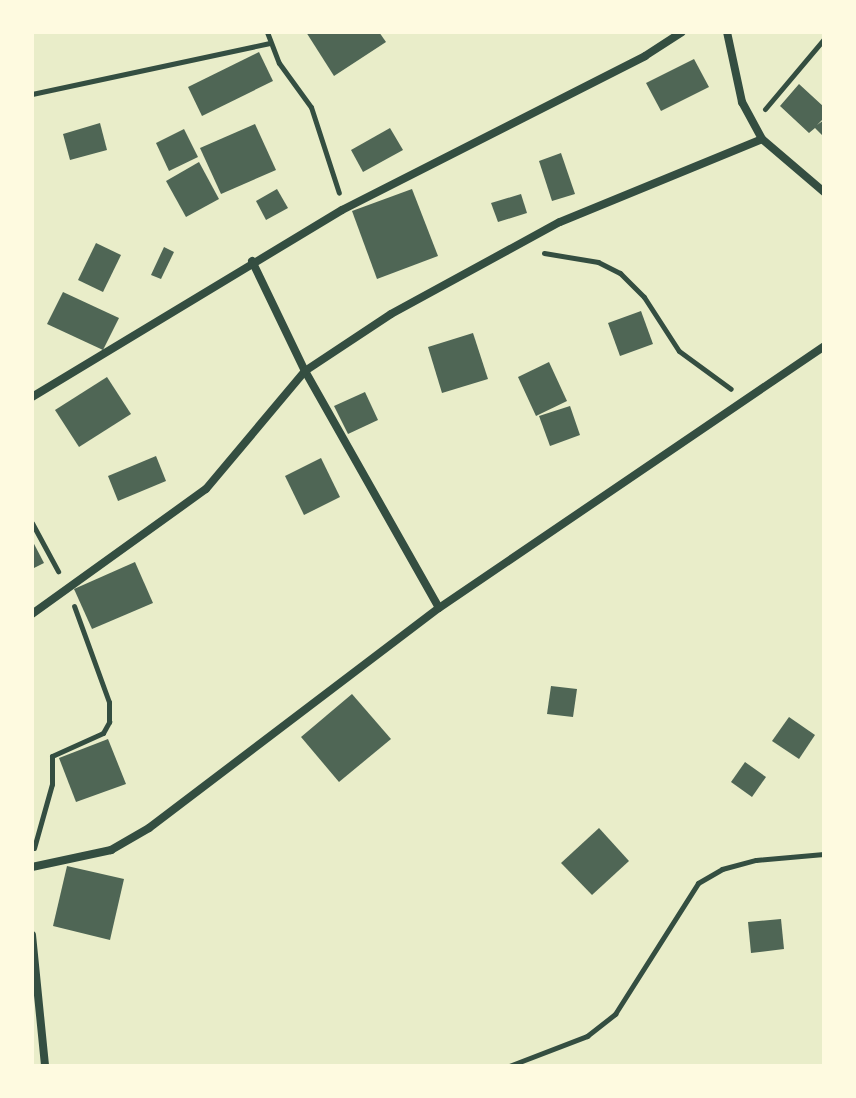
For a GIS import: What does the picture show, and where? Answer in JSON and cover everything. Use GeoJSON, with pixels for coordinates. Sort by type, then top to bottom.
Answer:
{"type":"FeatureCollection","features":[{"type":"Feature","properties":{"kind":"street"},"geometry":{"type":"LineString","coordinates":[[32,397],[252,261],[342,210],[645,56],[682,32]]}},
{"type":"Feature","properties":{"kind":"street"},"geometry":{"type":"LineString","coordinates":[[727,32],[738,91],[762,139],[824,192]]}},
{"type":"Feature","properties":{"kind":"street"},"geometry":{"type":"LineString","coordinates":[[32,614],[206,489],[305,371],[391,314],[508,247],[762,139]]}},
{"type":"Feature","properties":{"kind":"street"},"geometry":{"type":"LineString","coordinates":[[252,261],[305,371],[439,608]]}},
{"type":"Feature","properties":{"kind":"street"},"geometry":{"type":"LineString","coordinates":[[32,864],[111,850],[149,828],[439,608],[824,346]]}},
{"type":"Feature","properties":{"kind":"street"},"geometry":{"type":"LineString","coordinates":[[32,935],[45,1066]]}},
{"type":"Feature","properties":{"kind":"path"},"geometry":{"type":"LineString","coordinates":[[267,32],[269,43],[322,131],[342,210]]}},
{"type":"Feature","properties":{"kind":"path"},"geometry":{"type":"LineString","coordinates":[[753,122],[824,39]]}},
{"type":"Feature","properties":{"kind":"path"},"geometry":{"type":"LineString","coordinates":[[32,94],[269,43]]}},
{"type":"Feature","properties":{"kind":"path"},"geometry":{"type":"LineString","coordinates":[[508,247],[598,262],[620,273],[644,297],[679,351],[745,398]]}},
{"type":"Feature","properties":{"kind":"path"},"geometry":{"type":"LineString","coordinates":[[32,523],[68,589],[109,702],[109,722],[103,733],[52,756],[52,784],[32,864]]}},
{"type":"Feature","properties":{"kind":"path"},"geometry":{"type":"LineString","coordinates":[[509,1066],[587,1036],[615,1014],[698,883],[722,869],[756,860],[824,854]]}},
{"type":"Feature","properties":{"kind":"building"},"geometry":{"type":"Polygon","coordinates":[[[306,32],[379,32],[386,42],[334,76],[306,32]]]}},
{"type":"Feature","properties":{"kind":"building"},"geometry":{"type":"Polygon","coordinates":[[[259,52],[273,81],[202,116],[188,87],[259,52]]]}},
{"type":"Feature","properties":{"kind":"building"},"geometry":{"type":"Polygon","coordinates":[[[694,59],[709,87],[661,111],[646,83],[694,59]]]}},
{"type":"Feature","properties":{"kind":"building"},"geometry":{"type":"Polygon","coordinates":[[[799,84],[824,107],[824,118],[817,125],[824,120],[824,137],[815,128],[809,133],[780,106],[799,84]]]}},
{"type":"Feature","properties":{"kind":"building"},"geometry":{"type":"Polygon","coordinates":[[[100,123],[107,150],[70,160],[63,134],[100,123]]]}},
{"type":"Feature","properties":{"kind":"building"},"geometry":{"type":"Polygon","coordinates":[[[255,124],[276,170],[221,194],[200,148],[255,124]]]}},
{"type":"Feature","properties":{"kind":"building"},"geometry":{"type":"Polygon","coordinates":[[[390,128],[403,150],[363,172],[351,150],[390,128]]]}},
{"type":"Feature","properties":{"kind":"building"},"geometry":{"type":"Polygon","coordinates":[[[184,129],[198,157],[169,171],[156,143],[184,129]]]}},
{"type":"Feature","properties":{"kind":"building"},"geometry":{"type":"Polygon","coordinates":[[[561,153],[575,194],[552,201],[539,161],[561,153]]]}},
{"type":"Feature","properties":{"kind":"building"},"geometry":{"type":"Polygon","coordinates":[[[199,162],[219,199],[186,217],[166,181],[199,162]]]}},
{"type":"Feature","properties":{"kind":"building"},"geometry":{"type":"Polygon","coordinates":[[[277,189],[288,208],[266,220],[256,201],[277,189]]]}},
{"type":"Feature","properties":{"kind":"building"},"geometry":{"type":"Polygon","coordinates":[[[412,189],[438,256],[377,279],[352,211],[412,189]]]}},
{"type":"Feature","properties":{"kind":"building"},"geometry":{"type":"Polygon","coordinates":[[[521,194],[527,213],[498,222],[491,203],[521,194]]]}},
{"type":"Feature","properties":{"kind":"building"},"geometry":{"type":"Polygon","coordinates":[[[96,243],[121,255],[103,292],[78,280],[96,243]]]}},
{"type":"Feature","properties":{"kind":"building"},"geometry":{"type":"Polygon","coordinates":[[[164,247],[174,252],[161,279],[151,275],[164,247]]]}},
{"type":"Feature","properties":{"kind":"building"},"geometry":{"type":"Polygon","coordinates":[[[63,292],[119,318],[103,350],[47,324],[63,292]]]}},
{"type":"Feature","properties":{"kind":"building"},"geometry":{"type":"Polygon","coordinates":[[[641,311],[653,344],[620,356],[608,323],[641,311]]]}},
{"type":"Feature","properties":{"kind":"building"},"geometry":{"type":"Polygon","coordinates":[[[473,333],[488,379],[442,393],[428,347],[473,333]]]}},
{"type":"Feature","properties":{"kind":"building"},"geometry":{"type":"Polygon","coordinates":[[[549,362],[567,401],[536,416],[518,377],[549,362]]]}},
{"type":"Feature","properties":{"kind":"building"},"geometry":{"type":"Polygon","coordinates":[[[107,377],[131,414],[79,447],[55,410],[107,377]]]}},
{"type":"Feature","properties":{"kind":"building"},"geometry":{"type":"Polygon","coordinates":[[[365,392],[378,420],[348,434],[334,406],[365,392]]]}},
{"type":"Feature","properties":{"kind":"building"},"geometry":{"type":"Polygon","coordinates":[[[570,406],[580,435],[550,446],[539,416],[570,406]]]}},
{"type":"Feature","properties":{"kind":"building"},"geometry":{"type":"Polygon","coordinates":[[[156,456],[166,481],[118,501],[108,476],[156,456]]]}},
{"type":"Feature","properties":{"kind":"building"},"geometry":{"type":"Polygon","coordinates":[[[321,458],[340,497],[304,515],[285,476],[321,458]]]}},
{"type":"Feature","properties":{"kind":"building"},"geometry":{"type":"Polygon","coordinates":[[[32,540],[44,563],[32,569],[32,540]]]}},
{"type":"Feature","properties":{"kind":"building"},"geometry":{"type":"Polygon","coordinates":[[[135,562],[153,603],[92,629],[74,589],[135,562]]]}},
{"type":"Feature","properties":{"kind":"building"},"geometry":{"type":"Polygon","coordinates":[[[551,686],[577,689],[573,717],[547,714],[551,686]]]}},
{"type":"Feature","properties":{"kind":"building"},"geometry":{"type":"Polygon","coordinates":[[[352,694],[391,739],[339,782],[301,737],[352,694]]]}},
{"type":"Feature","properties":{"kind":"building"},"geometry":{"type":"Polygon","coordinates":[[[789,717],[815,735],[799,759],[772,741],[789,717]]]}},
{"type":"Feature","properties":{"kind":"building"},"geometry":{"type":"Polygon","coordinates":[[[108,739],[126,784],[76,802],[59,758],[108,739]]]}},
{"type":"Feature","properties":{"kind":"building"},"geometry":{"type":"Polygon","coordinates":[[[745,762],[766,777],[752,797],[731,782],[745,762]]]}},
{"type":"Feature","properties":{"kind":"building"},"geometry":{"type":"Polygon","coordinates":[[[599,828],[629,861],[592,895],[561,863],[599,828]]]}},
{"type":"Feature","properties":{"kind":"building"},"geometry":{"type":"Polygon","coordinates":[[[67,866],[124,879],[110,940],[53,926],[67,866]]]}},
{"type":"Feature","properties":{"kind":"building"},"geometry":{"type":"Polygon","coordinates":[[[781,919],[784,949],[751,953],[748,922],[781,919]]]}}]}
